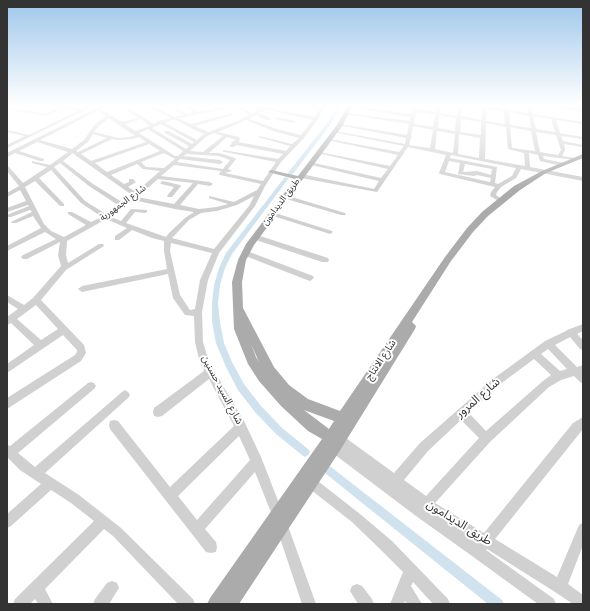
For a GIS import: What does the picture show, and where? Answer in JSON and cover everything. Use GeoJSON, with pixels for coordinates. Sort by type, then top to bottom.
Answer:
{"type":"FeatureCollection","features":[{"type":"Feature","properties":{"kind":"main road","name":"طريق الديدامون"},"geometry":{"type":"LineString","coordinates":[[334,134],[272,214],[245,253],[237,282],[237,322],[248,352],[266,374],[285,402],[334,441]]}},
{"type":"Feature","properties":{"kind":"main road","name":"شارع الانتاج"},"geometry":{"type":"LineString","coordinates":[[229,604],[280,520],[334,441],[470,230],[500,200],[561,161],[583,157]]}},
{"type":"Feature","properties":{"kind":"main road","name":"شارع الانتاج"},"geometry":{"type":"LineString","coordinates":[[216,604],[310,482],[334,441],[342,418],[451,260],[490,216],[521,190],[543,173],[583,157]]}},
{"type":"Feature","properties":{"kind":"main road"},"geometry":{"type":"LineString","coordinates":[[268,178],[300,177]]}},
{"type":"Feature","properties":{"kind":"main road","name":"طريق الديدامون"},"geometry":{"type":"LineString","coordinates":[[266,374],[304,404],[342,418]]}},
{"type":"Feature","properties":{"kind":"street"},"geometry":{"type":"LineString","coordinates":[[16,134],[29,136]]}},
{"type":"Feature","properties":{"kind":"street"},"geometry":{"type":"LineString","coordinates":[[7,147],[34,134]]}},
{"type":"Feature","properties":{"kind":"street"},"geometry":{"type":"LineString","coordinates":[[7,155],[49,134]]}},
{"type":"Feature","properties":{"kind":"street"},"geometry":{"type":"LineString","coordinates":[[75,152],[92,134]]}},
{"type":"Feature","properties":{"kind":"street"},"geometry":{"type":"LineString","coordinates":[[98,134],[112,138],[125,138],[134,134]]}},
{"type":"Feature","properties":{"kind":"street"},"geometry":{"type":"LineString","coordinates":[[136,134],[174,157],[176,160],[223,172],[268,178]]}},
{"type":"Feature","properties":{"kind":"street"},"geometry":{"type":"LineString","coordinates":[[160,134],[186,152],[205,153],[234,159],[232,165],[223,172]]}},
{"type":"Feature","properties":{"kind":"street"},"geometry":{"type":"LineString","coordinates":[[170,134],[192,146]]}},
{"type":"Feature","properties":{"kind":"street"},"geometry":{"type":"LineString","coordinates":[[181,134],[198,142]]}},
{"type":"Feature","properties":{"kind":"street","name":"شارع الجمهورية"},"geometry":{"type":"LineString","coordinates":[[25,257],[91,225],[106,216],[134,196],[192,146],[210,134]]}},
{"type":"Feature","properties":{"kind":"street"},"geometry":{"type":"LineString","coordinates":[[215,134],[238,138],[238,140],[220,156]]}},
{"type":"Feature","properties":{"kind":"street"},"geometry":{"type":"LineString","coordinates":[[297,134],[304,135]]}},
{"type":"Feature","properties":{"kind":"street"},"geometry":{"type":"LineString","coordinates":[[299,134],[304,135]]}},
{"type":"Feature","properties":{"kind":"street"},"geometry":{"type":"LineString","coordinates":[[343,134],[519,166],[543,173],[583,181]]}},
{"type":"Feature","properties":{"kind":"street"},"geometry":{"type":"LineString","coordinates":[[390,134],[410,137]]}},
{"type":"Feature","properties":{"kind":"street"},"geometry":{"type":"LineString","coordinates":[[300,177],[371,192],[376,191],[407,145],[411,134]]}},
{"type":"Feature","properties":{"kind":"street"},"geometry":{"type":"LineString","coordinates":[[432,150],[435,134]]}},
{"type":"Feature","properties":{"kind":"street"},"geometry":{"type":"LineString","coordinates":[[457,134],[452,154],[447,159],[442,173],[495,187]]}},
{"type":"Feature","properties":{"kind":"street"},"geometry":{"type":"LineString","coordinates":[[460,134],[483,137]]}},
{"type":"Feature","properties":{"kind":"street"},"geometry":{"type":"LineString","coordinates":[[482,159],[483,134]]}},
{"type":"Feature","properties":{"kind":"street"},"geometry":{"type":"LineString","coordinates":[[508,134],[510,149],[526,153],[539,154]]}},
{"type":"Feature","properties":{"kind":"street"},"geometry":{"type":"LineString","coordinates":[[534,134],[541,160],[561,161],[563,150],[558,134]]}},
{"type":"Feature","properties":{"kind":"street"},"geometry":{"type":"LineString","coordinates":[[555,134],[583,138]]}},
{"type":"Feature","properties":{"kind":"street"},"geometry":{"type":"LineString","coordinates":[[205,153],[227,135]]}},
{"type":"Feature","properties":{"kind":"street","name":"شارع السيد حسنين"},"geometry":{"type":"LineString","coordinates":[[304,135],[279,161],[259,191],[252,206],[216,252],[204,280],[198,312],[199,342],[210,372],[241,427],[257,462],[280,520],[309,604]]}},
{"type":"Feature","properties":{"kind":"street"},"geometry":{"type":"LineString","coordinates":[[260,137],[294,146]]}},
{"type":"Feature","properties":{"kind":"street"},"geometry":{"type":"LineString","coordinates":[[7,195],[36,178],[59,160],[75,152],[112,138]]}},
{"type":"Feature","properties":{"kind":"street"},"geometry":{"type":"LineString","coordinates":[[36,140],[75,152],[125,186],[134,196],[176,207],[199,211],[217,209],[235,204],[259,191]]}},
{"type":"Feature","properties":{"kind":"street"},"geometry":{"type":"LineString","coordinates":[[329,140],[401,154]]}},
{"type":"Feature","properties":{"kind":"street"},"geometry":{"type":"LineString","coordinates":[[91,163],[121,154],[150,142]]}},
{"type":"Feature","properties":{"kind":"street"},"geometry":{"type":"LineString","coordinates":[[560,142],[583,146]]}},
{"type":"Feature","properties":{"kind":"street"},"geometry":{"type":"LineString","coordinates":[[7,143],[13,144]]}},
{"type":"Feature","properties":{"kind":"street"},"geometry":{"type":"LineString","coordinates":[[234,143],[287,153]]}},
{"type":"Feature","properties":{"kind":"street"},"geometry":{"type":"LineString","coordinates":[[117,147],[121,154]]}},
{"type":"Feature","properties":{"kind":"street"},"geometry":{"type":"LineString","coordinates":[[15,151],[42,160]]}},
{"type":"Feature","properties":{"kind":"street"},"geometry":{"type":"LineString","coordinates":[[106,172],[132,163],[143,157],[164,151]]}},
{"type":"Feature","properties":{"kind":"street"},"geometry":{"type":"LineString","coordinates":[[225,152],[279,161]]}},
{"type":"Feature","properties":{"kind":"street"},"geometry":{"type":"LineString","coordinates":[[319,153],[392,168]]}},
{"type":"Feature","properties":{"kind":"street"},"geometry":{"type":"LineString","coordinates":[[526,153],[528,169]]}},
{"type":"Feature","properties":{"kind":"street"},"geometry":{"type":"LineString","coordinates":[[132,163],[143,157]]}},
{"type":"Feature","properties":{"kind":"street"},"geometry":{"type":"LineString","coordinates":[[447,159],[495,168],[495,187],[493,196],[500,200]]}},
{"type":"Feature","properties":{"kind":"street"},"geometry":{"type":"LineString","coordinates":[[59,160],[91,185],[122,205]]}},
{"type":"Feature","properties":{"kind":"street"},"geometry":{"type":"LineString","coordinates":[[176,160],[220,162]]}},
{"type":"Feature","properties":{"kind":"street"},"geometry":{"type":"LineString","coordinates":[[34,162],[51,167],[83,202],[106,216],[154,236],[216,252]]}},
{"type":"Feature","properties":{"kind":"street"},"geometry":{"type":"LineString","coordinates":[[463,162],[460,173],[477,173],[494,177]]}},
{"type":"Feature","properties":{"kind":"street"},"geometry":{"type":"LineString","coordinates":[[132,163],[145,168],[165,170]]}},
{"type":"Feature","properties":{"kind":"street"},"geometry":{"type":"LineString","coordinates":[[310,164],[383,180]]}},
{"type":"Feature","properties":{"kind":"street"},"geometry":{"type":"LineString","coordinates":[[469,184],[495,187],[514,177],[519,166]]}},
{"type":"Feature","properties":{"kind":"street"},"geometry":{"type":"LineString","coordinates":[[7,168],[10,174],[19,181],[32,208],[45,229],[62,239],[64,268]]}},
{"type":"Feature","properties":{"kind":"street"},"geometry":{"type":"LineString","coordinates":[[36,178],[62,205]]}},
{"type":"Feature","properties":{"kind":"street"},"geometry":{"type":"LineString","coordinates":[[155,179],[210,184]]}},
{"type":"Feature","properties":{"kind":"street"},"geometry":{"type":"LineString","coordinates":[[155,179],[178,186],[170,196]]}},
{"type":"Feature","properties":{"kind":"street"},"geometry":{"type":"LineString","coordinates":[[125,186],[133,182],[131,180]]}},
{"type":"Feature","properties":{"kind":"street"},"geometry":{"type":"LineString","coordinates":[[176,207],[197,182]]}},
{"type":"Feature","properties":{"kind":"street"},"geometry":{"type":"LineString","coordinates":[[211,197],[235,204]]}},
{"type":"Feature","properties":{"kind":"street"},"geometry":{"type":"LineString","coordinates":[[285,197],[343,214]]}},
{"type":"Feature","properties":{"kind":"street"},"geometry":{"type":"LineString","coordinates":[[8,213],[32,208]]}},
{"type":"Feature","properties":{"kind":"street"},"geometry":{"type":"LineString","coordinates":[[14,222],[32,208]]}},
{"type":"Feature","properties":{"kind":"street"},"geometry":{"type":"LineString","coordinates":[[122,223],[133,210],[145,211]]}},
{"type":"Feature","properties":{"kind":"street"},"geometry":{"type":"LineString","coordinates":[[198,312],[188,313],[176,296],[167,251],[168,239],[179,226],[199,211]]}},
{"type":"Feature","properties":{"kind":"street"},"geometry":{"type":"LineString","coordinates":[[70,213],[91,225]]}},
{"type":"Feature","properties":{"kind":"street"},"geometry":{"type":"LineString","coordinates":[[272,214],[330,232]]}},
{"type":"Feature","properties":{"kind":"street"},"geometry":{"type":"LineString","coordinates":[[117,238],[132,227]]}},
{"type":"Feature","properties":{"kind":"street"},"geometry":{"type":"LineString","coordinates":[[7,249],[45,229]]}},
{"type":"Feature","properties":{"kind":"street"},"geometry":{"type":"LineString","coordinates":[[255,237],[325,260]]}},
{"type":"Feature","properties":{"kind":"street"},"geometry":{"type":"LineString","coordinates":[[40,345],[9,321],[36,300],[57,278],[64,268],[101,246]]}},
{"type":"Feature","properties":{"kind":"street"},"geometry":{"type":"LineString","coordinates":[[245,253],[310,278]]}},
{"type":"Feature","properties":{"kind":"street"},"geometry":{"type":"LineString","coordinates":[[82,289],[170,271]]}},
{"type":"Feature","properties":{"kind":"street"},"geometry":{"type":"LineString","coordinates":[[7,298],[25,309]]}},
{"type":"Feature","properties":{"kind":"street"},"geometry":{"type":"LineString","coordinates":[[7,404],[80,356],[81,348],[36,300]]}},
{"type":"Feature","properties":{"kind":"street","name":"شارع المرور"},"geometry":{"type":"LineString","coordinates":[[393,485],[412,460],[496,382],[548,344],[583,327]]}},
{"type":"Feature","properties":{"kind":"street"},"geometry":{"type":"LineString","coordinates":[[7,369],[63,330]]}},
{"type":"Feature","properties":{"kind":"street"},"geometry":{"type":"LineString","coordinates":[[570,332],[583,346]]}},
{"type":"Feature","properties":{"kind":"street"},"geometry":{"type":"LineString","coordinates":[[548,344],[579,370],[583,379]]}},
{"type":"Feature","properties":{"kind":"street"},"geometry":{"type":"LineString","coordinates":[[534,354],[558,376]]}},
{"type":"Feature","properties":{"kind":"street"},"geometry":{"type":"LineString","coordinates":[[423,508],[486,438],[546,384],[558,376],[579,370]]}},
{"type":"Feature","properties":{"kind":"street"},"geometry":{"type":"LineString","coordinates":[[158,412],[210,372]]}},
{"type":"Feature","properties":{"kind":"street"},"geometry":{"type":"LineString","coordinates":[[91,386],[9,451],[24,466],[51,483],[104,521],[146,560],[188,604]]}},
{"type":"Feature","properties":{"kind":"street"},"geometry":{"type":"LineString","coordinates":[[36,473],[125,395]]}},
{"type":"Feature","properties":{"kind":"street"},"geometry":{"type":"LineString","coordinates":[[461,413],[486,438]]}},
{"type":"Feature","properties":{"kind":"street"},"geometry":{"type":"LineString","coordinates":[[477,551],[577,427],[583,422]]}},
{"type":"Feature","properties":{"kind":"street"},"geometry":{"type":"LineString","coordinates":[[114,425],[211,547]]}},
{"type":"Feature","properties":{"kind":"street"},"geometry":{"type":"LineString","coordinates":[[170,495],[241,427]]}},
{"type":"Feature","properties":{"kind":"street","name":"طريق الديدامون"},"geometry":{"type":"LineString","coordinates":[[334,441],[477,551],[549,604]]}},
{"type":"Feature","properties":{"kind":"street"},"geometry":{"type":"LineString","coordinates":[[197,529],[257,462]]}},
{"type":"Feature","properties":{"kind":"street"},"geometry":{"type":"LineString","coordinates":[[310,482],[373,533],[443,604]]}},
{"type":"Feature","properties":{"kind":"street"},"geometry":{"type":"LineString","coordinates":[[7,522],[51,483]]}},
{"type":"Feature","properties":{"kind":"street","name":"طريق الديدامون"},"geometry":{"type":"LineString","coordinates":[[423,508],[486,540],[583,603]]}},
{"type":"Feature","properties":{"kind":"street"},"geometry":{"type":"LineString","coordinates":[[20,604],[104,521]]}},
{"type":"Feature","properties":{"kind":"street"},"geometry":{"type":"LineString","coordinates":[[560,587],[583,529]]}},
{"type":"Feature","properties":{"kind":"street"},"geometry":{"type":"LineString","coordinates":[[397,604],[411,570]]}},
{"type":"Feature","properties":{"kind":"street"},"geometry":{"type":"LineString","coordinates":[[404,587],[415,604]]}},
{"type":"Feature","properties":{"kind":"street"},"geometry":{"type":"LineString","coordinates":[[36,588],[46,604]]}},
{"type":"Feature","properties":{"kind":"street"},"geometry":{"type":"LineString","coordinates":[[100,604],[112,588]]}},
{"type":"Feature","properties":{"kind":"street"},"geometry":{"type":"LineString","coordinates":[[357,591],[367,604]]}},
{"type":"Feature","properties":{"kind":"waterway"},"geometry":{"type":"LineString","coordinates":[[290,174],[322,134]]}},
{"type":"Feature","properties":{"kind":"waterway"},"geometry":{"type":"LineString","coordinates":[[287,178],[229,253],[222,268],[217,285],[215,303],[216,322],[220,343],[241,387],[258,409],[279,431],[305,452]]}},
{"type":"Feature","properties":{"kind":"waterway"},"geometry":{"type":"LineString","coordinates":[[328,470],[498,604]]}}]}
